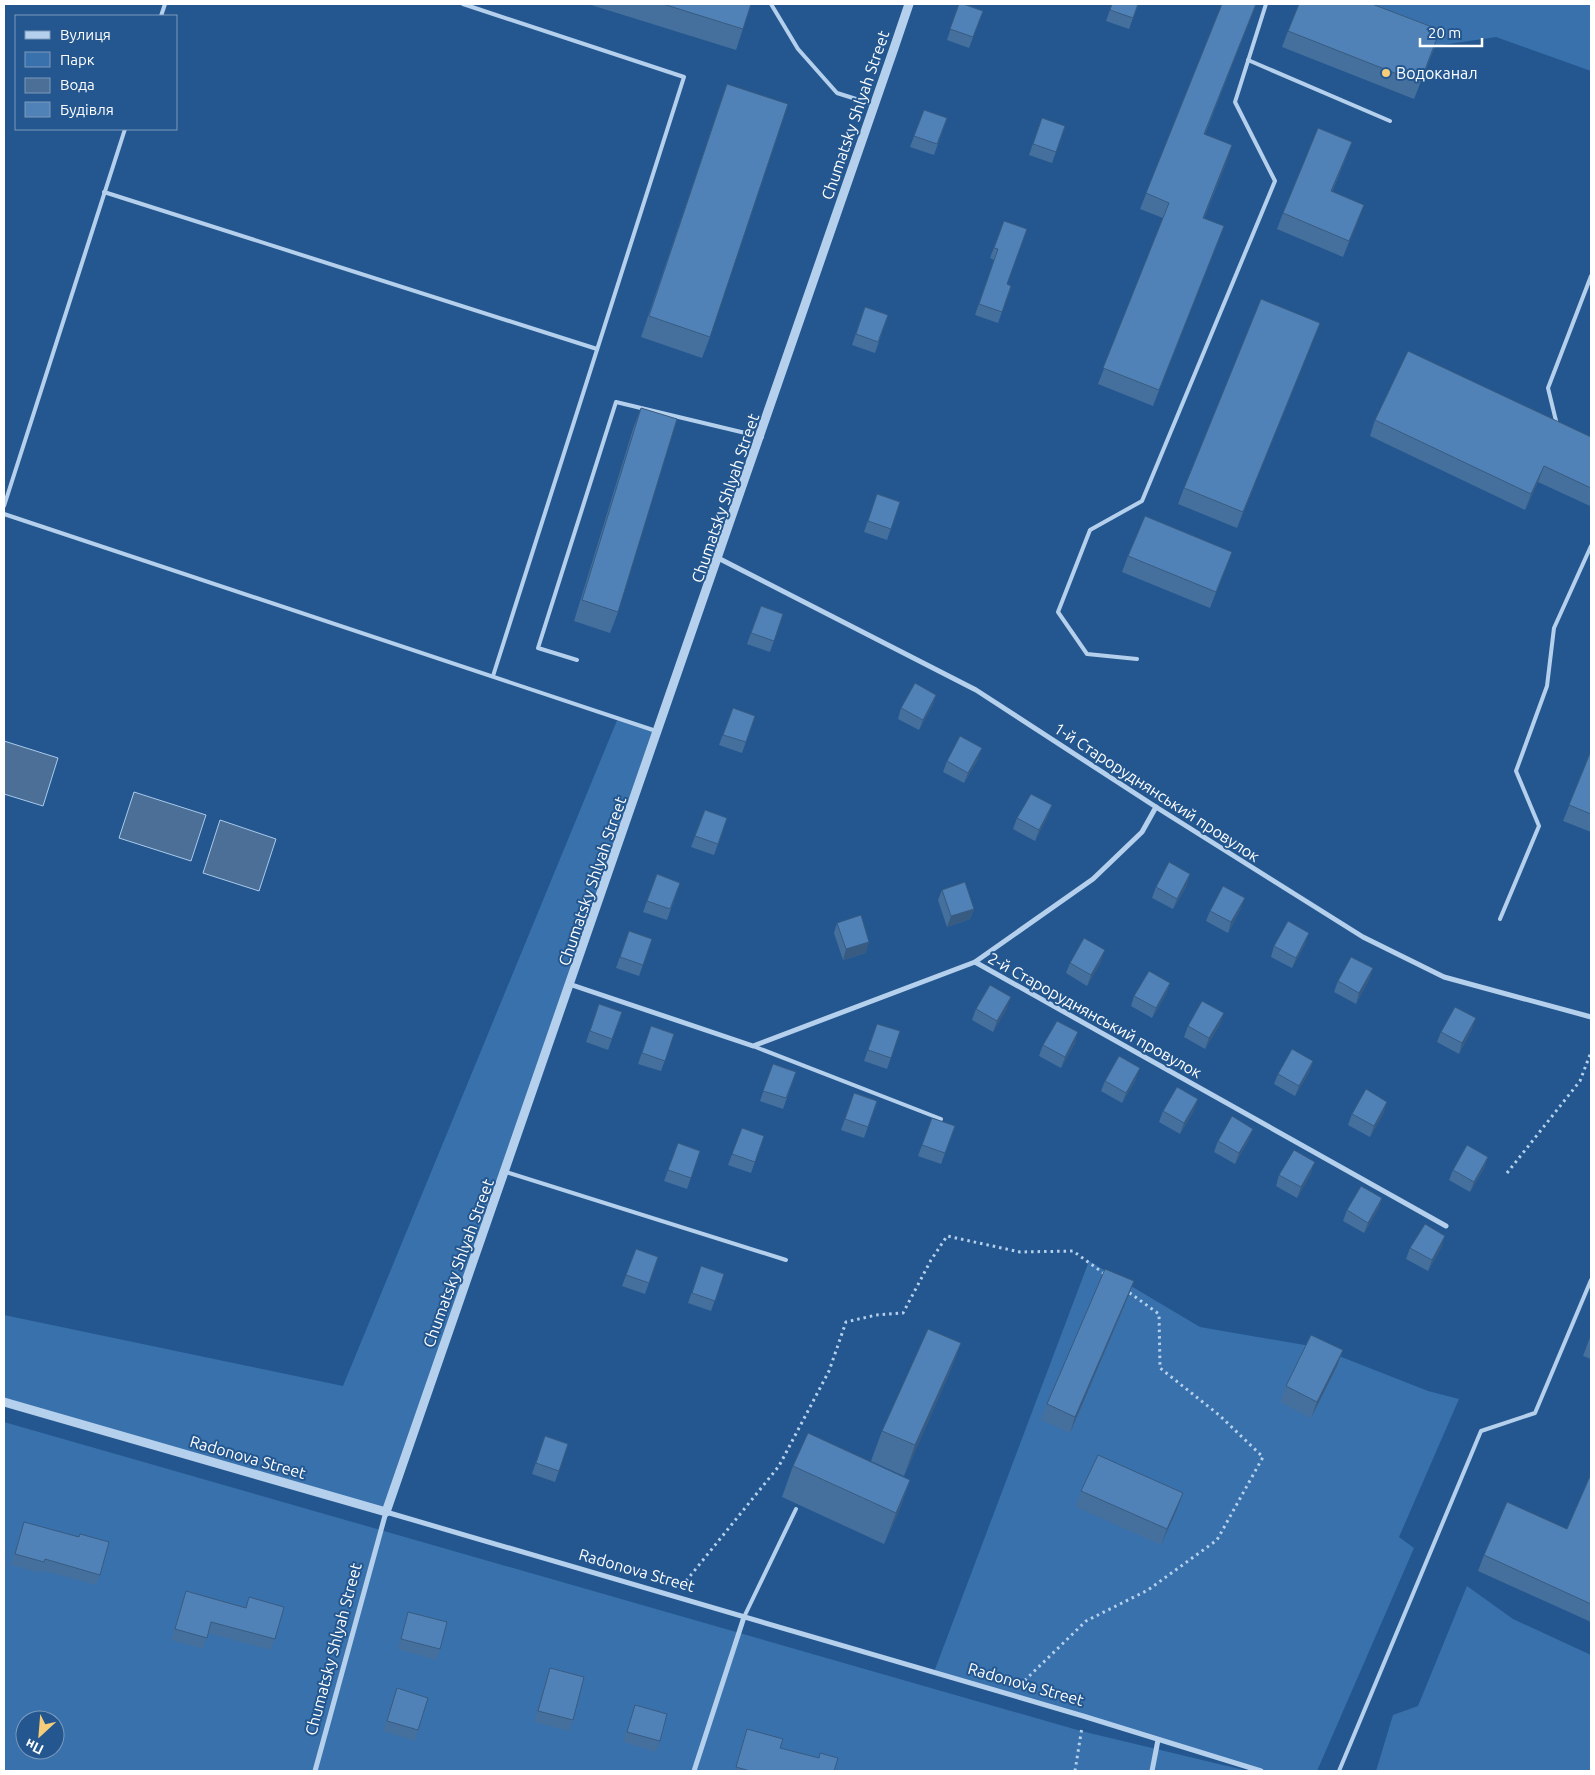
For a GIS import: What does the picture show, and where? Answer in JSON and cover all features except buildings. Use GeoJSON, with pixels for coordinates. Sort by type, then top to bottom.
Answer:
{"type":"FeatureCollection","features":[{"type":"Feature","properties":{"kind":"street","name":"Chumatsky Shlyah Street"},"geometry":{"type":"LineString","coordinates":[[314,1771],[386,1512],[720,559],[909,4]]}},
{"type":"Feature","properties":{"kind":"street","name":"1-й Староруднянський провулок"},"geometry":{"type":"LineString","coordinates":[[720,559],[976,690],[1156,807],[1363,937],[1444,977],[1591,1017]]}},
{"type":"Feature","properties":{"kind":"street"},"geometry":{"type":"LineString","coordinates":[[975,962],[1094,879],[1142,832],[1156,807]]}},
{"type":"Feature","properties":{"kind":"street","name":"2-й Староруднянський провулок"},"geometry":{"type":"LineString","coordinates":[[753,1046],[975,962],[1446,1226]]}},
{"type":"Feature","properties":{"kind":"street"},"geometry":{"type":"LineString","coordinates":[[572,985],[753,1046]]}},
{"type":"Feature","properties":{"kind":"street","name":"Radonova Street"},"geometry":{"type":"LineString","coordinates":[[4,1402],[1083,1716],[1261,1771]]}},
{"type":"Feature","properties":{"kind":"street"},"geometry":{"type":"LineString","coordinates":[[694,1771],[744,1617]]}},
{"type":"Feature","properties":{"kind":"street"},"geometry":{"type":"LineString","coordinates":[[1152,1771],[1158,1740]]}},
{"type":"Feature","properties":{"kind":"lane"},"geometry":{"type":"LineString","coordinates":[[463,4],[684,77],[493,676]]}},
{"type":"Feature","properties":{"kind":"lane"},"geometry":{"type":"LineString","coordinates":[[771,4],[798,49],[837,93],[875,105]]}},
{"type":"Feature","properties":{"kind":"lane"},"geometry":{"type":"LineString","coordinates":[[1137,659],[1087,654],[1058,612],[1090,530],[1142,501],[1275,181],[1236,102],[1266,4]]}},
{"type":"Feature","properties":{"kind":"lane"},"geometry":{"type":"LineString","coordinates":[[1248,60],[1390,121]]}},
{"type":"Feature","properties":{"kind":"lane"},"geometry":{"type":"LineString","coordinates":[[4,506],[125,130]]}},
{"type":"Feature","properties":{"kind":"lane"},"geometry":{"type":"LineString","coordinates":[[104,192],[597,349]]}},
{"type":"Feature","properties":{"kind":"lane"},"geometry":{"type":"LineString","coordinates":[[1558,431],[1548,388],[1591,276]]}},
{"type":"Feature","properties":{"kind":"lane"},"geometry":{"type":"LineString","coordinates":[[577,660],[538,648],[616,402],[762,437]]}},
{"type":"Feature","properties":{"kind":"lane"},"geometry":{"type":"LineString","coordinates":[[4,514],[659,732]]}},
{"type":"Feature","properties":{"kind":"lane"},"geometry":{"type":"LineString","coordinates":[[1500,919],[1539,826],[1516,771],[1547,686],[1554,628],[1591,546]]}},
{"type":"Feature","properties":{"kind":"lane"},"geometry":{"type":"LineString","coordinates":[[753,1046],[941,1119]]}},
{"type":"Feature","properties":{"kind":"lane"},"geometry":{"type":"LineString","coordinates":[[506,1172],[786,1260]]}},
{"type":"Feature","properties":{"kind":"lane"},"geometry":{"type":"LineString","coordinates":[[1339,1771],[1481,1430],[1536,1413],[1591,1280]]}},
{"type":"Feature","properties":{"kind":"lane"},"geometry":{"type":"LineString","coordinates":[[744,1617],[796,1509]]}},
{"type":"Feature","properties":{"kind":"path"},"geometry":{"type":"LineString","coordinates":[[1507,1173],[1580,1081],[1591,1052]]}},
{"type":"Feature","properties":{"kind":"path"},"geometry":{"type":"LineString","coordinates":[[674,1597],[779,1466],[829,1371],[846,1322],[876,1315],[903,1313],[947,1236],[1020,1252],[1073,1251],[1112,1280]]}},
{"type":"Feature","properties":{"kind":"path"},"geometry":{"type":"LineString","coordinates":[[1010,1695],[1086,1621],[1148,1590],[1217,1540],[1263,1456],[1219,1415],[1160,1368],[1159,1314],[1120,1285]]}},
{"type":"Feature","properties":{"kind":"path"},"geometry":{"type":"LineString","coordinates":[[1075,1771],[1083,1716]]}},
{"type":"Feature","properties":{"kind":"green space"},"geometry":{"type":"Polygon","coordinates":[[[1378,4],[1591,4],[1591,71],[1496,37],[1435,46],[1371,22],[1378,4]]]}},
{"type":"Feature","properties":{"kind":"green space"},"geometry":{"type":"Polygon","coordinates":[[[618,718],[659,732],[386,1512],[4,1402],[4,1315],[343,1386],[618,718]]]}},
{"type":"Feature","properties":{"kind":"green space"},"geometry":{"type":"Polygon","coordinates":[[[1089,1261],[1200,1327],[1316,1347],[1428,1391],[1459,1399],[1399,1537],[1414,1548],[1317,1771],[1261,1771],[934,1672],[1089,1261]]]}},
{"type":"Feature","properties":{"kind":"green space"},"geometry":{"type":"Polygon","coordinates":[[[4,1422],[1081,1731],[1248,1771],[4,1771],[4,1422]]]}},
{"type":"Feature","properties":{"kind":"green space"},"geometry":{"type":"Polygon","coordinates":[[[1467,1586],[1513,1619],[1591,1655],[1591,1771],[1376,1771],[1393,1715],[1418,1706],[1467,1586]]]}},
{"type":"Feature","properties":{"kind":"water"},"geometry":{"type":"Polygon","coordinates":[[[4,741],[58,758],[43,806],[4,794],[4,741]]]}},
{"type":"Feature","properties":{"kind":"water"},"geometry":{"type":"Polygon","coordinates":[[[134,792],[206,815],[191,861],[119,838],[134,792]]]}},
{"type":"Feature","properties":{"kind":"water"},"geometry":{"type":"Polygon","coordinates":[[[220,820],[276,839],[259,891],[203,873],[220,820]]]}},
{"type":"Feature","properties":{"kind":"place","name":"Водоканал"},"geometry":{"type":"Point","coordinates":[1386,73]}}]}
